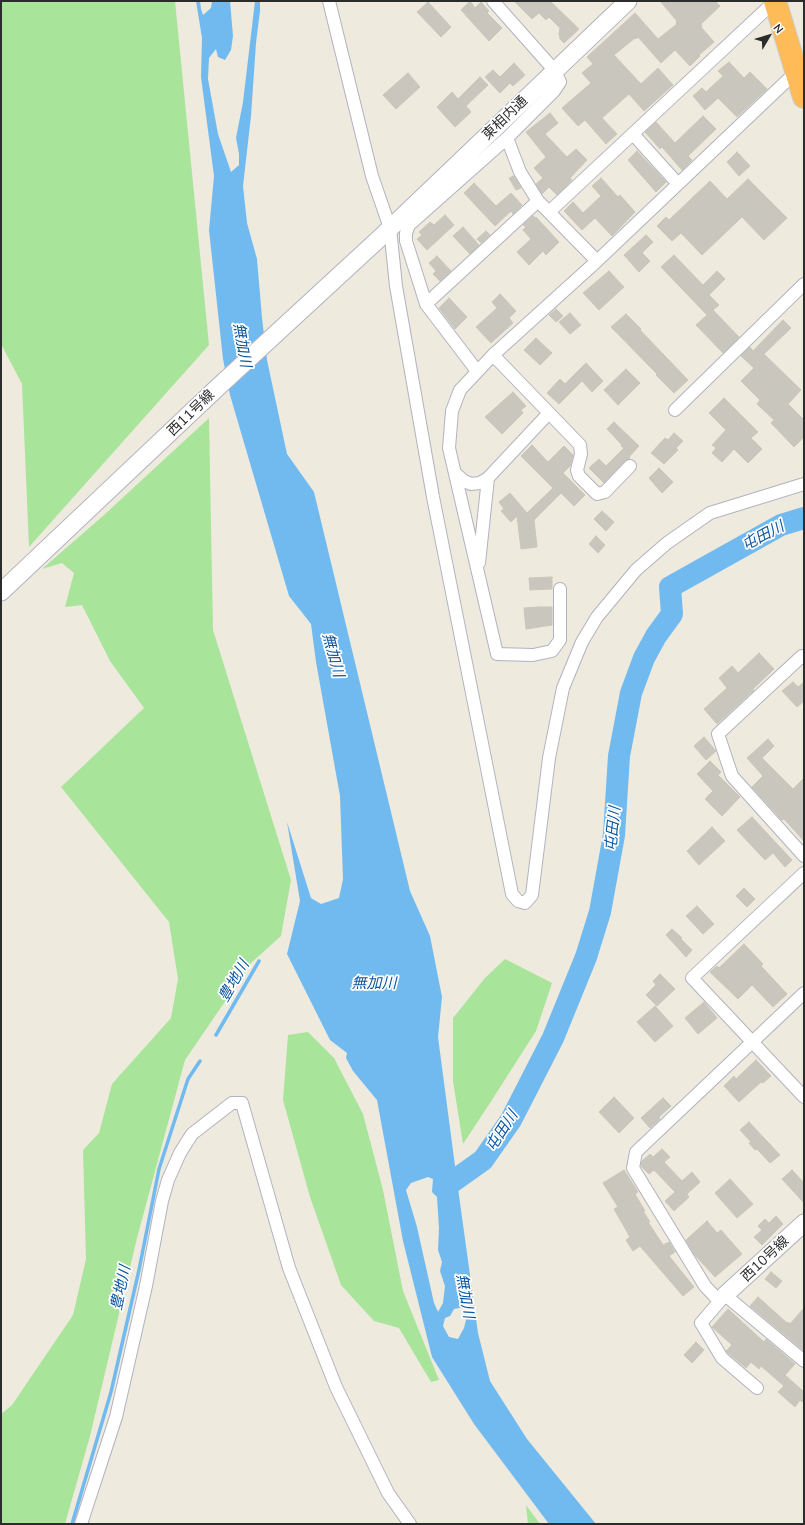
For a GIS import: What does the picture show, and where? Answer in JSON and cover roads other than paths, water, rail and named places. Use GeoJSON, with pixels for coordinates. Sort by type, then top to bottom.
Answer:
{"type":"FeatureCollection","features":[{"type":"Feature","properties":{"kind":"highway"},"geometry":{"type":"LineString","coordinates":[[775,1],[800,62]]}},
{"type":"Feature","properties":{"kind":"highway"},"geometry":{"type":"LineString","coordinates":[[788,1],[800,62],[804,97]]}},
{"type":"Feature","properties":{"kind":"street"},"geometry":{"type":"LineString","coordinates":[[329,1],[386,232],[433,497],[512,894],[518,901],[525,903],[532,895],[549,758],[563,688],[582,642],[598,617],[636,570],[667,543],[710,513],[804,484]]}},
{"type":"Feature","properties":{"kind":"street"},"geometry":{"type":"LineString","coordinates":[[477,371],[426,304],[406,241],[406,233],[409,225],[506,138],[554,90],[560,82],[555,70],[492,1]]}},
{"type":"Feature","properties":{"kind":"street","name":"東相内通"},"geometry":{"type":"LineString","coordinates":[[386,232],[628,1]]}},
{"type":"Feature","properties":{"kind":"street"},"geometry":{"type":"LineString","coordinates":[[549,212],[775,1]]}},
{"type":"Feature","properties":{"kind":"street"},"geometry":{"type":"LineString","coordinates":[[560,589],[560,640],[552,651],[533,654],[497,654],[449,448],[452,411],[460,390],[493,355],[597,261],[678,184],[800,62]]}},
{"type":"Feature","properties":{"kind":"street"},"geometry":{"type":"LineString","coordinates":[[633,134],[678,184]]}},
{"type":"Feature","properties":{"kind":"street"},"geometry":{"type":"LineString","coordinates":[[506,138],[520,172],[538,201],[597,261]]}},
{"type":"Feature","properties":{"kind":"street"},"geometry":{"type":"LineString","coordinates":[[426,304],[538,201]]}},
{"type":"Feature","properties":{"kind":"street","name":"西11号線"},"geometry":{"type":"LineString","coordinates":[[1,592],[217,388],[386,232]]}},
{"type":"Feature","properties":{"kind":"street"},"geometry":{"type":"LineString","coordinates":[[675,410],[804,284]]}},
{"type":"Feature","properties":{"kind":"street"},"geometry":{"type":"LineString","coordinates":[[493,355],[580,445],[581,454],[577,470],[579,476],[597,494],[605,492],[630,466]]}},
{"type":"Feature","properties":{"kind":"street"},"geometry":{"type":"LineString","coordinates":[[455,473],[464,481],[471,484],[480,484],[488,478],[549,412]]}},
{"type":"Feature","properties":{"kind":"street"},"geometry":{"type":"LineString","coordinates":[[478,574],[488,478]]}},
{"type":"Feature","properties":{"kind":"street"},"geometry":{"type":"LineString","coordinates":[[802,656],[718,734],[732,776],[802,848]]}},
{"type":"Feature","properties":{"kind":"street"},"geometry":{"type":"LineString","coordinates":[[804,873],[692,978],[804,1097]]}},
{"type":"Feature","properties":{"kind":"street"},"geometry":{"type":"LineString","coordinates":[[804,993],[636,1152],[633,1168],[705,1286],[804,1362]]}},
{"type":"Feature","properties":{"kind":"street"},"geometry":{"type":"LineString","coordinates":[[80,1524],[116,1417],[146,1286],[162,1201],[168,1180],[180,1153],[192,1134],[232,1103],[242,1103],[289,1268],[336,1387],[388,1493],[410,1524]]}},
{"type":"Feature","properties":{"kind":"street","name":"西10号線"},"geometry":{"type":"LineString","coordinates":[[722,1298],[804,1223]]}},
{"type":"Feature","properties":{"kind":"street"},"geometry":{"type":"LineString","coordinates":[[722,1298],[701,1323],[722,1358],[756,1388]]}},
{"type":"Feature","properties":{"kind":"water","name":"無加川"},"geometry":{"type":"Polygon","coordinates":[[[196,1],[200,1],[203,15],[211,8],[212,1],[230,1],[233,36],[231,50],[225,60],[218,57],[216,49],[209,58],[208,79],[218,134],[231,172],[239,165],[239,154],[236,138],[243,102],[255,1],[260,1],[251,116],[243,186],[247,223],[257,259],[267,360],[287,454],[314,492],[410,891],[430,936],[442,997],[438,1037],[478,1333],[490,1381],[527,1439],[596,1524],[549,1524],[474,1424],[432,1357],[403,1241],[377,1100],[353,1071],[346,1058],[347,1053],[330,1040],[287,954],[300,901],[287,822],[311,898],[321,904],[339,898],[343,879],[340,796],[316,662],[311,624],[289,596],[230,395],[223,359],[209,230],[214,176],[201,77],[202,38],[196,1]],[[428,1177],[411,1183],[406,1190],[417,1227],[434,1303],[438,1312],[443,1303],[445,1286],[440,1271],[442,1262],[438,1250],[439,1228],[437,1197],[432,1192],[433,1179],[428,1177]],[[464,1307],[454,1309],[450,1316],[445,1318],[443,1326],[449,1337],[458,1339],[464,1328],[466,1320],[464,1307]]]}},
{"type":"Feature","properties":{"kind":"waterway","name":"屯田川"},"geometry":{"type":"LineString","coordinates":[[445,1187],[483,1160],[511,1120],[553,1038],[586,957],[600,912],[614,835],[619,756],[631,693],[644,658],[656,636],[672,614],[670,587],[781,525],[804,518]]}},
{"type":"Feature","properties":{"kind":"waterway","name":"豊地川"},"geometry":{"type":"LineString","coordinates":[[216,1035],[259,961]]}},
{"type":"Feature","properties":{"kind":"waterway","name":"豊地川"},"geometry":{"type":"LineString","coordinates":[[72,1524],[111,1392],[139,1270],[159,1169],[188,1079],[200,1061]]}}]}
